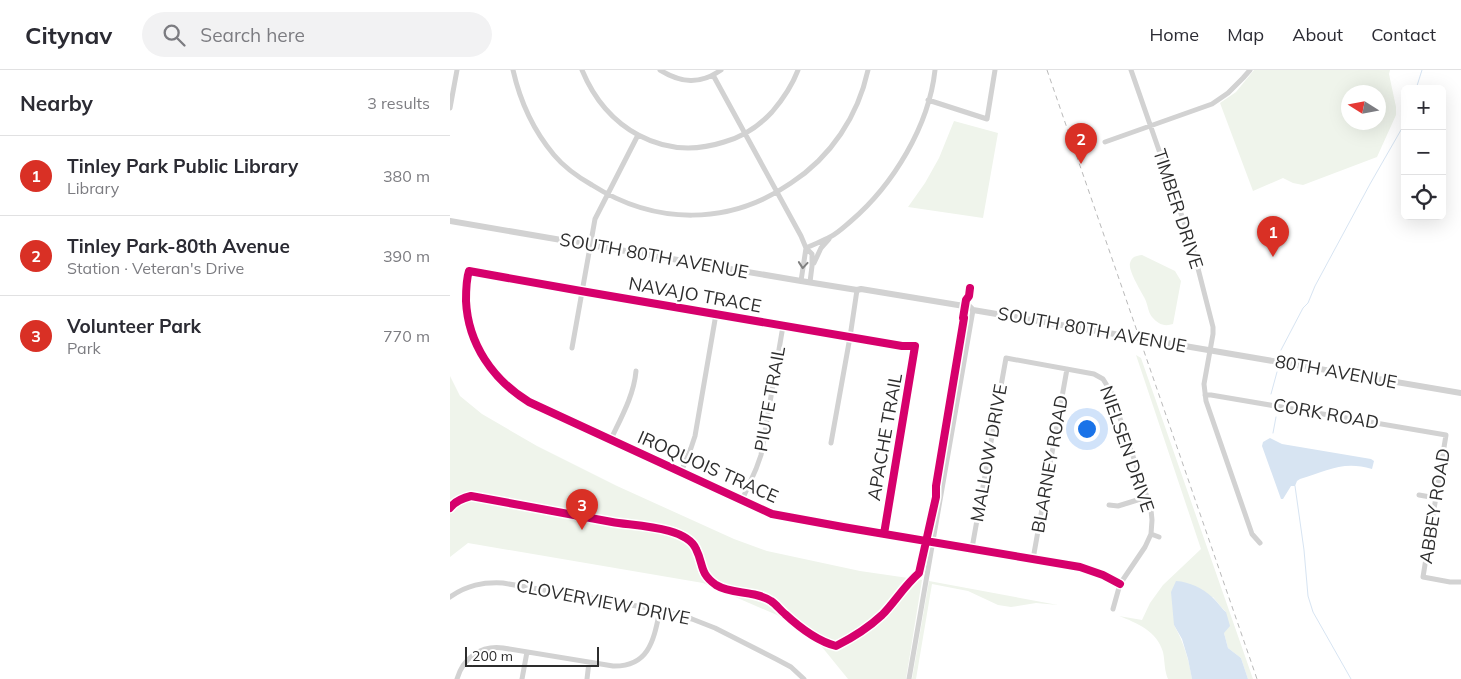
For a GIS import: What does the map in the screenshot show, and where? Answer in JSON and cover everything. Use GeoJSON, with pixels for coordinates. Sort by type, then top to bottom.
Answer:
{"type":"FeatureCollection","features":[{"type":"Feature","properties":{"kind":"street"},"geometry":{"type":"LineString","coordinates":[[450,104],[457,70]]}},
{"type":"Feature","properties":{"kind":"street"},"geometry":{"type":"LineString","coordinates":[[513,70],[517,87],[528,114],[540,136],[555,156],[578,177],[608,195],[635,207],[654,212],[691,215],[742,208],[777,193],[810,169],[826,154],[849,122],[858,102],[868,70]]}},
{"type":"Feature","properties":{"kind":"street"},"geometry":{"type":"LineString","coordinates":[[582,70],[591,90],[602,106],[616,120],[652,142],[688,148],[716,145],[745,134],[764,120],[783,99],[798,70]]}},
{"type":"Feature","properties":{"kind":"street"},"geometry":{"type":"LineString","coordinates":[[660,70],[671,77],[682,80],[698,80],[721,70]]}},
{"type":"Feature","properties":{"kind":"street"},"geometry":{"type":"LineString","coordinates":[[812,266],[821,248],[831,237],[858,215],[883,188],[892,175],[911,144],[928,100],[935,70]]}},
{"type":"Feature","properties":{"kind":"street"},"geometry":{"type":"LineString","coordinates":[[928,100],[987,119],[995,70]]}},
{"type":"Feature","properties":{"kind":"street","name":"TIMBER DRIVE"},"geometry":{"type":"LineString","coordinates":[[1131,70],[1192,245],[1213,327],[1204,384],[1205,395]]}},
{"type":"Feature","properties":{"kind":"street"},"geometry":{"type":"LineString","coordinates":[[1105,142],[1212,104],[1228,93],[1250,70]]}},
{"type":"Feature","properties":{"kind":"street"},"geometry":{"type":"LineString","coordinates":[[713,75],[806,248],[812,254],[810,282]]}},
{"type":"Feature","properties":{"kind":"street"},"geometry":{"type":"LineString","coordinates":[[572,348],[595,219],[638,135]]}},
{"type":"Feature","properties":{"kind":"street","name":"SOUTH 80TH AVENUE"},"geometry":{"type":"LineString","coordinates":[[450,221],[801,281],[970,307],[973,310],[1210,350]]}},
{"type":"Feature","properties":{"kind":"street"},"geometry":{"type":"LineString","coordinates":[[806,248],[831,237]]}},
{"type":"Feature","properties":{"kind":"street"},"geometry":{"type":"LineString","coordinates":[[801,281],[806,248]]}},
{"type":"Feature","properties":{"kind":"street","name":"NAVAJO TRACE"},"geometry":{"type":"LineString","coordinates":[[469,271],[783,326],[902,346],[915,346]]}},
{"type":"Feature","properties":{"kind":"street","name":"IROQUOIS TRACE"},"geometry":{"type":"LineString","coordinates":[[469,271],[466,300],[470,327],[476,345],[483,358],[498,377],[529,402],[767,512],[1080,567],[1103,575],[1120,584]]}},
{"type":"Feature","properties":{"kind":"street"},"geometry":{"type":"LineString","coordinates":[[831,443],[857,290]]}},
{"type":"Feature","properties":{"kind":"street"},"geometry":{"type":"LineString","coordinates":[[909,679],[973,310]]}},
{"type":"Feature","properties":{"kind":"street"},"geometry":{"type":"LineString","coordinates":[[680,472],[695,436],[716,314]]}},
{"type":"Feature","properties":{"kind":"street","name":"PIUTE TRAIL"},"geometry":{"type":"LineString","coordinates":[[742,500],[761,455],[783,326]]}},
{"type":"Feature","properties":{"kind":"street","name":"APACHE TRAIL"},"geometry":{"type":"LineString","coordinates":[[884,534],[915,346]]}},
{"type":"Feature","properties":{"kind":"street","name":"80TH AVENUE"},"geometry":{"type":"LineString","coordinates":[[1210,350],[1461,393]]}},
{"type":"Feature","properties":{"kind":"street","name":"NIELSEN DRIVE"},"geometry":{"type":"LineString","coordinates":[[1006,358],[1097,375],[1109,387],[1152,515],[1151,534],[1145,547],[1120,584],[1113,609]]}},
{"type":"Feature","properties":{"kind":"street","name":"MALLOW DRIVE"},"geometry":{"type":"LineString","coordinates":[[972,548],[1006,358]]}},
{"type":"Feature","properties":{"kind":"street","name":"BLARNEY ROAD"},"geometry":{"type":"LineString","coordinates":[[1032,559],[1067,369]]}},
{"type":"Feature","properties":{"kind":"street"},"geometry":{"type":"LineString","coordinates":[[611,439],[632,393],[636,371]]}},
{"type":"Feature","properties":{"kind":"street"},"geometry":{"type":"LineString","coordinates":[[1205,395],[1252,534],[1260,542]]}},
{"type":"Feature","properties":{"kind":"street","name":"CORK ROAD"},"geometry":{"type":"LineString","coordinates":[[1205,395],[1446,435]]}},
{"type":"Feature","properties":{"kind":"street","name":"ABBEY ROAD"},"geometry":{"type":"LineString","coordinates":[[1446,435],[1423,576],[1450,582],[1461,582]]}},
{"type":"Feature","properties":{"kind":"street"},"geometry":{"type":"LineString","coordinates":[[1419,495],[1436,498]]}},
{"type":"Feature","properties":{"kind":"street"},"geometry":{"type":"LineString","coordinates":[[1109,505],[1118,506],[1147,497]]}},
{"type":"Feature","properties":{"kind":"street"},"geometry":{"type":"LineString","coordinates":[[1151,534],[1159,537]]}},
{"type":"Feature","properties":{"kind":"street","name":"CLOVERVIEW DRIVE"},"geometry":{"type":"LineString","coordinates":[[450,596],[473,585],[488,582],[660,610],[700,621],[715,628],[791,667],[804,679]]}},
{"type":"Feature","properties":{"kind":"street"},"geometry":{"type":"LineString","coordinates":[[457,679],[464,663],[479,651],[499,647],[617,666],[629,664],[646,652],[652,642],[660,610]]}},
{"type":"Feature","properties":{"kind":"street"},"geometry":{"type":"LineString","coordinates":[[522,679],[527,652]]}},
{"type":"Feature","properties":{"kind":"street"},"geometry":{"type":"LineString","coordinates":[[587,679],[590,662]]}},
{"type":"Feature","properties":{"kind":"shaded area"},"geometry":{"type":"Polygon","coordinates":[[[1254,70],[1390,70],[1389,74],[1396,115],[1377,157],[1303,185],[1283,178],[1253,191],[1220,103],[1236,92],[1254,70]]]}},
{"type":"Feature","properties":{"kind":"shaded area"},"geometry":{"type":"Polygon","coordinates":[[[954,121],[998,133],[983,218],[908,207],[925,183],[939,158],[954,121]]]}},
{"type":"Feature","properties":{"kind":"shaded area"},"geometry":{"type":"Polygon","coordinates":[[[1142,255],[1175,271],[1181,281],[1173,324],[1161,324],[1152,317],[1133,276],[1130,263],[1134,257],[1142,255]]]}},
{"type":"Feature","properties":{"kind":"shaded area"},"geometry":{"type":"Polygon","coordinates":[[[1136,355],[1141,358],[1253,679],[1248,679],[1241,658],[1228,648],[1224,633],[1226,612],[1213,597],[1174,625],[1186,652],[1192,679],[1168,679],[1163,652],[1156,638],[1146,629],[1119,616],[1142,620],[1150,603],[1163,585],[1201,549],[1136,355]]]}},
{"type":"Feature","properties":{"kind":"shaded area"},"geometry":{"type":"Polygon","coordinates":[[[450,376],[460,396],[482,414],[537,446],[617,486],[734,539],[767,551],[860,571],[922,580],[906,679],[848,679],[822,647],[777,615],[703,583],[468,543],[450,557],[450,376]]]}},
{"type":"Feature","properties":{"kind":"shaded area"},"geometry":{"type":"Polygon","coordinates":[[[929,581],[1058,605],[1036,603],[1011,607],[998,605],[968,591],[932,584],[916,679],[912,679],[929,581]]]}},
{"type":"Feature","properties":{"kind":"water"},"geometry":{"type":"Polygon","coordinates":[[[1270,438],[1282,444],[1371,459],[1374,461],[1372,469],[1344,466],[1327,470],[1300,479],[1295,486],[1291,486],[1283,499],[1281,499],[1262,446],[1263,442],[1270,438]]]}},
{"type":"Feature","properties":{"kind":"water"},"geometry":{"type":"Polygon","coordinates":[[[1176,581],[1196,586],[1214,599],[1226,612],[1230,626],[1224,633],[1228,648],[1241,658],[1248,679],[1192,679],[1182,639],[1174,625],[1171,592],[1176,581]]]}},
{"type":"Feature","properties":{"kind":"waterway"},"geometry":{"type":"LineString","coordinates":[[1417,85],[1422,70]]}},
{"type":"Feature","properties":{"kind":"waterway"},"geometry":{"type":"LineString","coordinates":[[1281,350],[1401,130]]}},
{"type":"Feature","properties":{"kind":"waterway"},"geometry":{"type":"LineString","coordinates":[[1271,394],[1277,372]]}},
{"type":"Feature","properties":{"kind":"waterway"},"geometry":{"type":"LineString","coordinates":[[1273,433],[1276,417]]}},
{"type":"Feature","properties":{"kind":"waterway"},"geometry":{"type":"LineString","coordinates":[[1295,486],[1308,596],[1313,612],[1351,679]]}},
{"type":"Feature","properties":{"kind":"railway"},"geometry":{"type":"LineString","coordinates":[[1047,70],[1257,679]]}},
{"type":"Feature","properties":{"kind":"cycle path"},"geometry":{"type":"LineString","coordinates":[[884,534],[915,346],[902,346],[469,271],[466,301],[468,317],[477,346],[494,372],[504,383],[529,402],[772,514],[843,527],[1080,567],[1103,575],[1120,584]]}},
{"type":"Feature","properties":{"kind":"cycle path"},"geometry":{"type":"LineString","coordinates":[[450,508],[459,500],[471,496],[671,531],[690,541],[696,549],[704,573],[716,585],[729,590],[757,595],[773,602],[790,619],[809,633],[822,641],[836,646],[877,620],[919,573],[936,497],[936,486],[963,318],[970,288]]}},
{"type":"Feature","properties":{"kind":"place","name":"Tinley Park-80th Avenue"},"geometry":{"type":"Point","coordinates":[1081,164]}},
{"type":"Feature","properties":{"kind":"place","name":"Tinley Park Public Library"},"geometry":{"type":"Point","coordinates":[1273,257]}},
{"type":"Feature","properties":{"kind":"place","name":"Volunteer Park"},"geometry":{"type":"Point","coordinates":[582,530]}}]}
